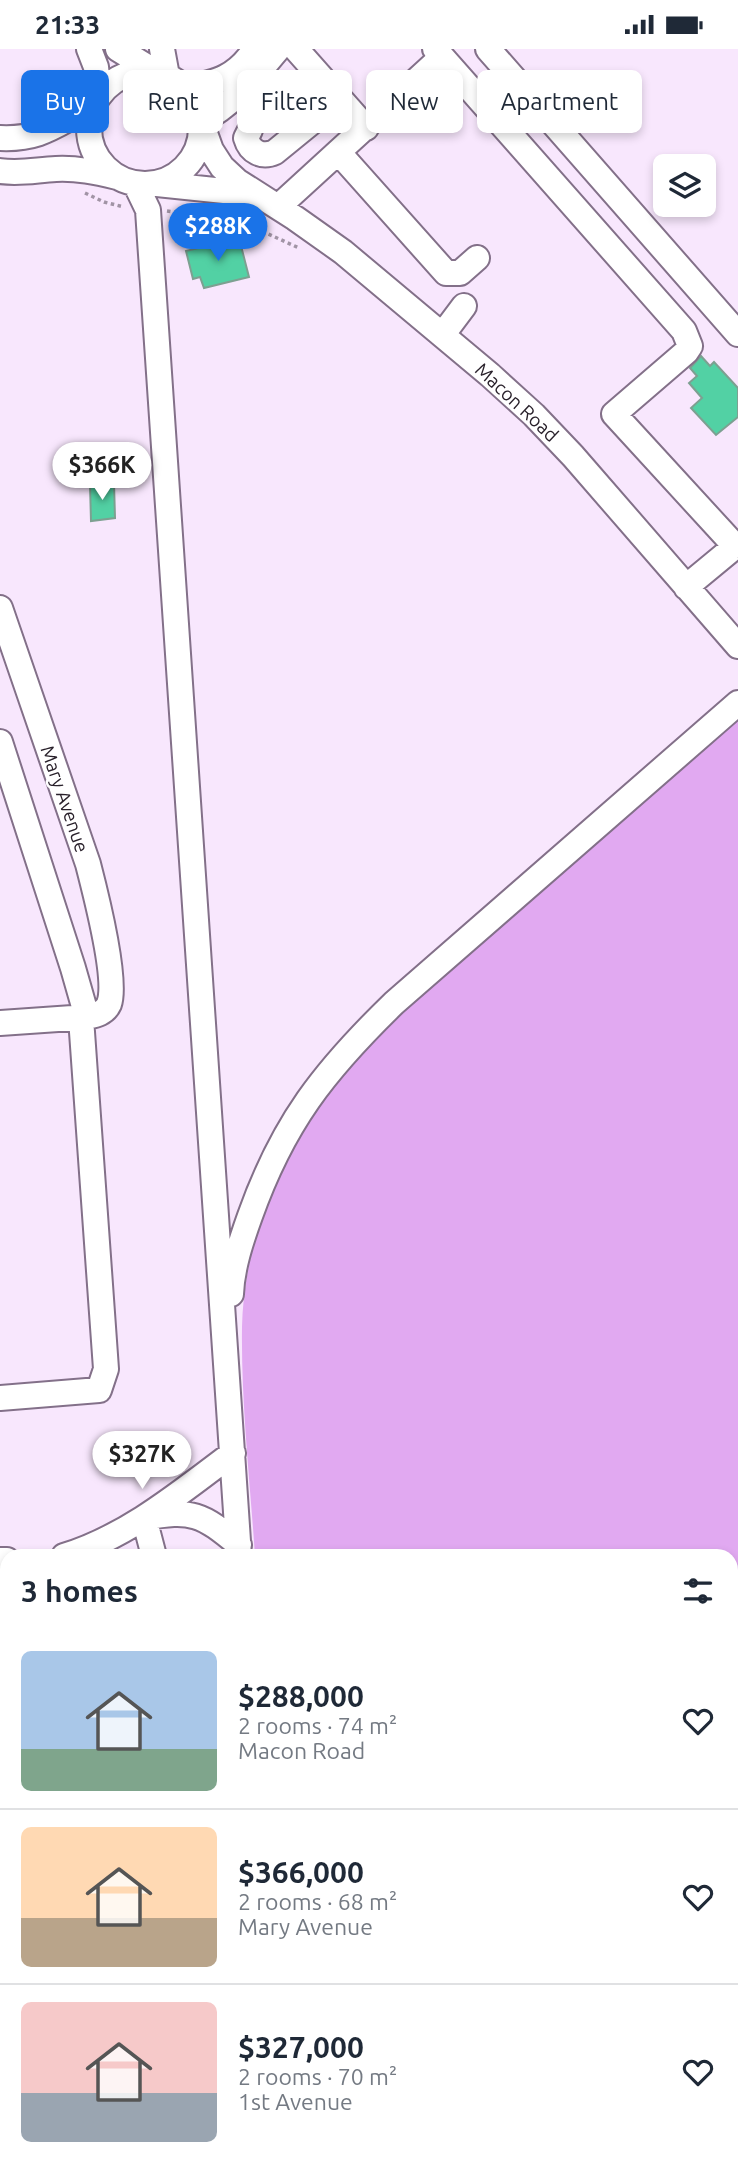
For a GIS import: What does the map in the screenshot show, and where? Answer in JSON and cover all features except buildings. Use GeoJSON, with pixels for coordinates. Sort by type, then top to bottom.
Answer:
{"type":"FeatureCollection","features":[{"type":"Feature","properties":{"kind":"street"},"geometry":{"type":"LineString","coordinates":[[89,49],[96,70]]}},
{"type":"Feature","properties":{"kind":"street"},"geometry":{"type":"LineString","coordinates":[[118,49],[164,70]]}},
{"type":"Feature","properties":{"kind":"street"},"geometry":{"type":"LineString","coordinates":[[223,79],[244,66],[255,49]]}},
{"type":"Feature","properties":{"kind":"street"},"geometry":{"type":"LineString","coordinates":[[223,108],[278,49]]}},
{"type":"Feature","properties":{"kind":"street"},"geometry":{"type":"LineString","coordinates":[[295,49],[314,70]]}},
{"type":"Feature","properties":{"kind":"street"},"geometry":{"type":"LineString","coordinates":[[488,49],[738,334]]}},
{"type":"Feature","properties":{"kind":"street"},"geometry":{"type":"LineString","coordinates":[[422,70],[439,53],[684,331],[690,346],[614,414],[736,545],[686,587]]}},
{"type":"Feature","properties":{"kind":"street"},"geometry":{"type":"LineString","coordinates":[[270,201],[339,153],[366,128],[352,112]]}},
{"type":"Feature","properties":{"kind":"street"},"geometry":{"type":"LineString","coordinates":[[0,138],[12,139],[42,133]]}},
{"type":"Feature","properties":{"kind":"street"},"geometry":{"type":"LineString","coordinates":[[89,133],[95,154],[105,168],[135,181],[168,179],[182,170],[193,157],[200,142],[200,133]]}},
{"type":"Feature","properties":{"kind":"street","name":"Macon Road"},"geometry":{"type":"LineString","coordinates":[[205,133],[222,167],[237,181],[344,252],[443,334],[534,415],[738,646]]}},
{"type":"Feature","properties":{"kind":"street"},"geometry":{"type":"LineString","coordinates":[[248,133],[246,138],[248,144],[260,155],[268,155],[298,133]]}},
{"type":"Feature","properties":{"kind":"street"},"geometry":{"type":"LineString","coordinates":[[339,153],[446,273],[460,273],[477,258]]}},
{"type":"Feature","properties":{"kind":"street","name":"Macon Road"},"geometry":{"type":"LineString","coordinates":[[0,171],[19,174],[55,169],[85,170],[135,181],[210,189],[270,201]]}},
{"type":"Feature","properties":{"kind":"street"},"geometry":{"type":"LineString","coordinates":[[135,181],[148,210],[239,1549]]}},
{"type":"Feature","properties":{"kind":"street"},"geometry":{"type":"LineString","coordinates":[[443,334],[464,306]]}},
{"type":"Feature","properties":{"kind":"street","name":"Mary Avenue"},"geometry":{"type":"LineString","coordinates":[[0,608],[12,683],[88,864],[98,904],[111,995],[108,1006],[100,1014],[84,1017]]}},
{"type":"Feature","properties":{"kind":"street"},"geometry":{"type":"LineString","coordinates":[[226,1363],[231,1287],[241,1241],[273,1155],[296,1115],[322,1079],[353,1042],[394,1003],[738,703]]}},
{"type":"Feature","properties":{"kind":"street"},"geometry":{"type":"LineString","coordinates":[[0,743],[73,968],[84,1017],[106,1369],[99,1390],[0,1398]]}},
{"type":"Feature","properties":{"kind":"street"},"geometry":{"type":"LineString","coordinates":[[0,1023],[84,1017]]}},
{"type":"Feature","properties":{"kind":"street"},"geometry":{"type":"LineString","coordinates":[[88,1549],[144,1518],[233,1453]]}},
{"type":"Feature","properties":{"kind":"street"},"geometry":{"type":"LineString","coordinates":[[144,1518],[182,1512],[217,1527],[237,1549]]}},
{"type":"Feature","properties":{"kind":"street"},"geometry":{"type":"LineString","coordinates":[[144,1518],[152,1549]]}},
{"type":"Feature","properties":{"kind":"path"},"geometry":{"type":"LineString","coordinates":[[75,190],[128,208]]}},
{"type":"Feature","properties":{"kind":"path"},"geometry":{"type":"LineString","coordinates":[[171,211],[242,222],[306,251]]}},
{"type":"Feature","properties":{"kind":"shaded area"},"geometry":{"type":"Polygon","coordinates":[[[738,717],[738,1549],[254,1549],[244,1413],[242,1327],[245,1290],[262,1216],[292,1144],[312,1111],[363,1048],[738,717]]]}}]}
